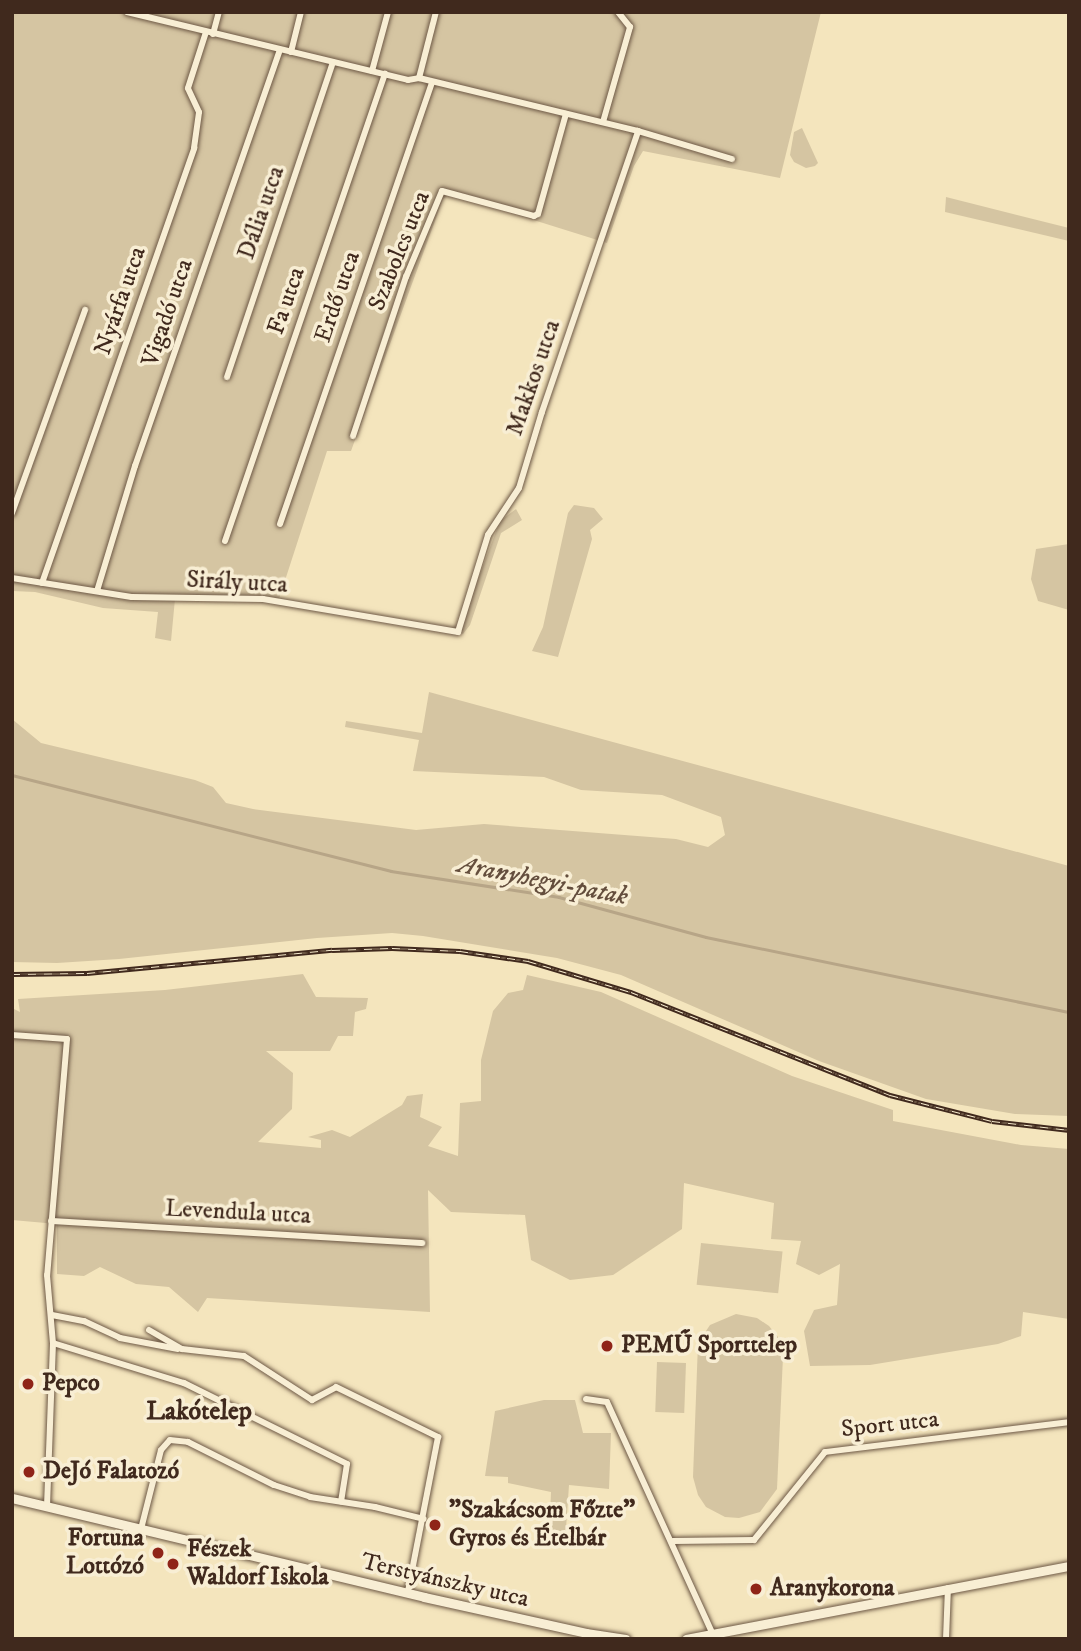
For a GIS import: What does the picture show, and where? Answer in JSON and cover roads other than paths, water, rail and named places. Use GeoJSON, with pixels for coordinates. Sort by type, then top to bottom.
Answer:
{"type":"FeatureCollection","features":[{"type":"Feature","properties":{"kind":"main road","name":"Terstyánszky utca"},"geometry":{"type":"LineString","coordinates":[[12,1498],[586,1633],[626,1639]]}},
{"type":"Feature","properties":{"kind":"main road"},"geometry":{"type":"LineString","coordinates":[[686,1639],[713,1634],[728,1635],[948,1587],[1069,1566]]}},
{"type":"Feature","properties":{"kind":"street"},"geometry":{"type":"LineString","coordinates":[[127,12],[152,15],[209,33],[408,80],[419,78],[603,122],[733,159]]}},
{"type":"Feature","properties":{"kind":"street","name":"Nyárfa utca"},"geometry":{"type":"LineString","coordinates":[[42,583],[194,148],[199,112],[188,88],[219,12]]}},
{"type":"Feature","properties":{"kind":"street"},"geometry":{"type":"LineString","coordinates":[[290,52],[301,12]]}},
{"type":"Feature","properties":{"kind":"street"},"geometry":{"type":"LineString","coordinates":[[372,71],[388,12]]}},
{"type":"Feature","properties":{"kind":"street"},"geometry":{"type":"LineString","coordinates":[[419,78],[436,12]]}},
{"type":"Feature","properties":{"kind":"street"},"geometry":{"type":"LineString","coordinates":[[603,122],[630,27],[618,12]]}},
{"type":"Feature","properties":{"kind":"street","name":"Vigadó utca"},"geometry":{"type":"LineString","coordinates":[[97,591],[135,466],[280,49]]}},
{"type":"Feature","properties":{"kind":"street","name":"Dália utca"},"geometry":{"type":"LineString","coordinates":[[227,377],[333,62]]}},
{"type":"Feature","properties":{"kind":"street","name":"Fa utca"},"geometry":{"type":"LineString","coordinates":[[225,541],[385,74]]}},
{"type":"Feature","properties":{"kind":"street","name":"Erdő utca"},"geometry":{"type":"LineString","coordinates":[[280,523],[432,83]]}},
{"type":"Feature","properties":{"kind":"street","name":"Szabolcs utca"},"geometry":{"type":"LineString","coordinates":[[353,436],[406,277],[442,191],[534,216],[538,214],[566,114]]}},
{"type":"Feature","properties":{"kind":"street","name":"Makkos utca"},"geometry":{"type":"LineString","coordinates":[[458,632],[488,535],[520,488],[542,412],[638,131]]}},
{"type":"Feature","properties":{"kind":"street"},"geometry":{"type":"LineString","coordinates":[[12,513],[85,310]]}},
{"type":"Feature","properties":{"kind":"street","name":"Sirály utca"},"geometry":{"type":"LineString","coordinates":[[12,578],[132,597],[263,600],[458,632]]}},
{"type":"Feature","properties":{"kind":"street"},"geometry":{"type":"LineString","coordinates":[[12,1035],[67,1039],[47,1275],[53,1343],[47,1506]]}},
{"type":"Feature","properties":{"kind":"street","name":"Levendula utca"},"geometry":{"type":"LineString","coordinates":[[51,1221],[422,1243]]}},
{"type":"Feature","properties":{"kind":"street"},"geometry":{"type":"LineString","coordinates":[[52,1315],[84,1321],[120,1338],[181,1349],[244,1356],[312,1400],[336,1387],[438,1437],[408,1592]]}},
{"type":"Feature","properties":{"kind":"street"},"geometry":{"type":"LineString","coordinates":[[149,1329],[181,1349]]}},
{"type":"Feature","properties":{"kind":"street"},"geometry":{"type":"LineString","coordinates":[[53,1343],[184,1383],[347,1464],[341,1502]]}},
{"type":"Feature","properties":{"kind":"street"},"geometry":{"type":"LineString","coordinates":[[586,1399],[607,1402],[673,1541],[713,1634]]}},
{"type":"Feature","properties":{"kind":"street","name":"Sport utca"},"geometry":{"type":"LineString","coordinates":[[673,1541],[754,1540],[825,1452],[1069,1422]]}},
{"type":"Feature","properties":{"kind":"street"},"geometry":{"type":"LineString","coordinates":[[141,1529],[161,1450],[170,1440],[188,1442],[274,1485],[310,1497],[424,1520]]}},
{"type":"Feature","properties":{"kind":"street"},"geometry":{"type":"LineString","coordinates":[[946,1639],[948,1587]]}},
{"type":"Feature","properties":{"kind":"waterway","name":"Aranyhegyi-patak"},"geometry":{"type":"LineString","coordinates":[[12,775],[391,871],[559,897],[706,937],[1069,1012]]}},
{"type":"Feature","properties":{"kind":"railway"},"geometry":{"type":"LineString","coordinates":[[12,974],[87,973],[332,950],[392,948],[460,951],[528,961],[631,992],[890,1095],[992,1121],[1069,1130]]}},
{"type":"Feature","properties":{"kind":"place","name":"PEMŰ Sporttelep"},"geometry":{"type":"Point","coordinates":[607,1346]}},
{"type":"Feature","properties":{"kind":"place","name":"Pepco"},"geometry":{"type":"Point","coordinates":[28,1384]}},
{"type":"Feature","properties":{"kind":"place","name":"DeJó Falatozó"},"geometry":{"type":"Point","coordinates":[29,1472]}},
{"type":"Feature","properties":{"kind":"place","name":"\"Szakácsom Főzte\" Gyros és Ételbár"},"geometry":{"type":"Point","coordinates":[435,1525]}},
{"type":"Feature","properties":{"kind":"place","name":"Fortuna Lottózó"},"geometry":{"type":"Point","coordinates":[158,1553]}},
{"type":"Feature","properties":{"kind":"place","name":"Fészek Waldorf Iskola"},"geometry":{"type":"Point","coordinates":[173,1564]}},
{"type":"Feature","properties":{"kind":"place","name":"Aranykorona"},"geometry":{"type":"Point","coordinates":[756,1589]}},
{"type":"Feature","properties":{"kind":"district","name":"Lakótelep"},"geometry":{"type":"Point","coordinates":[199,1412]}}]}
